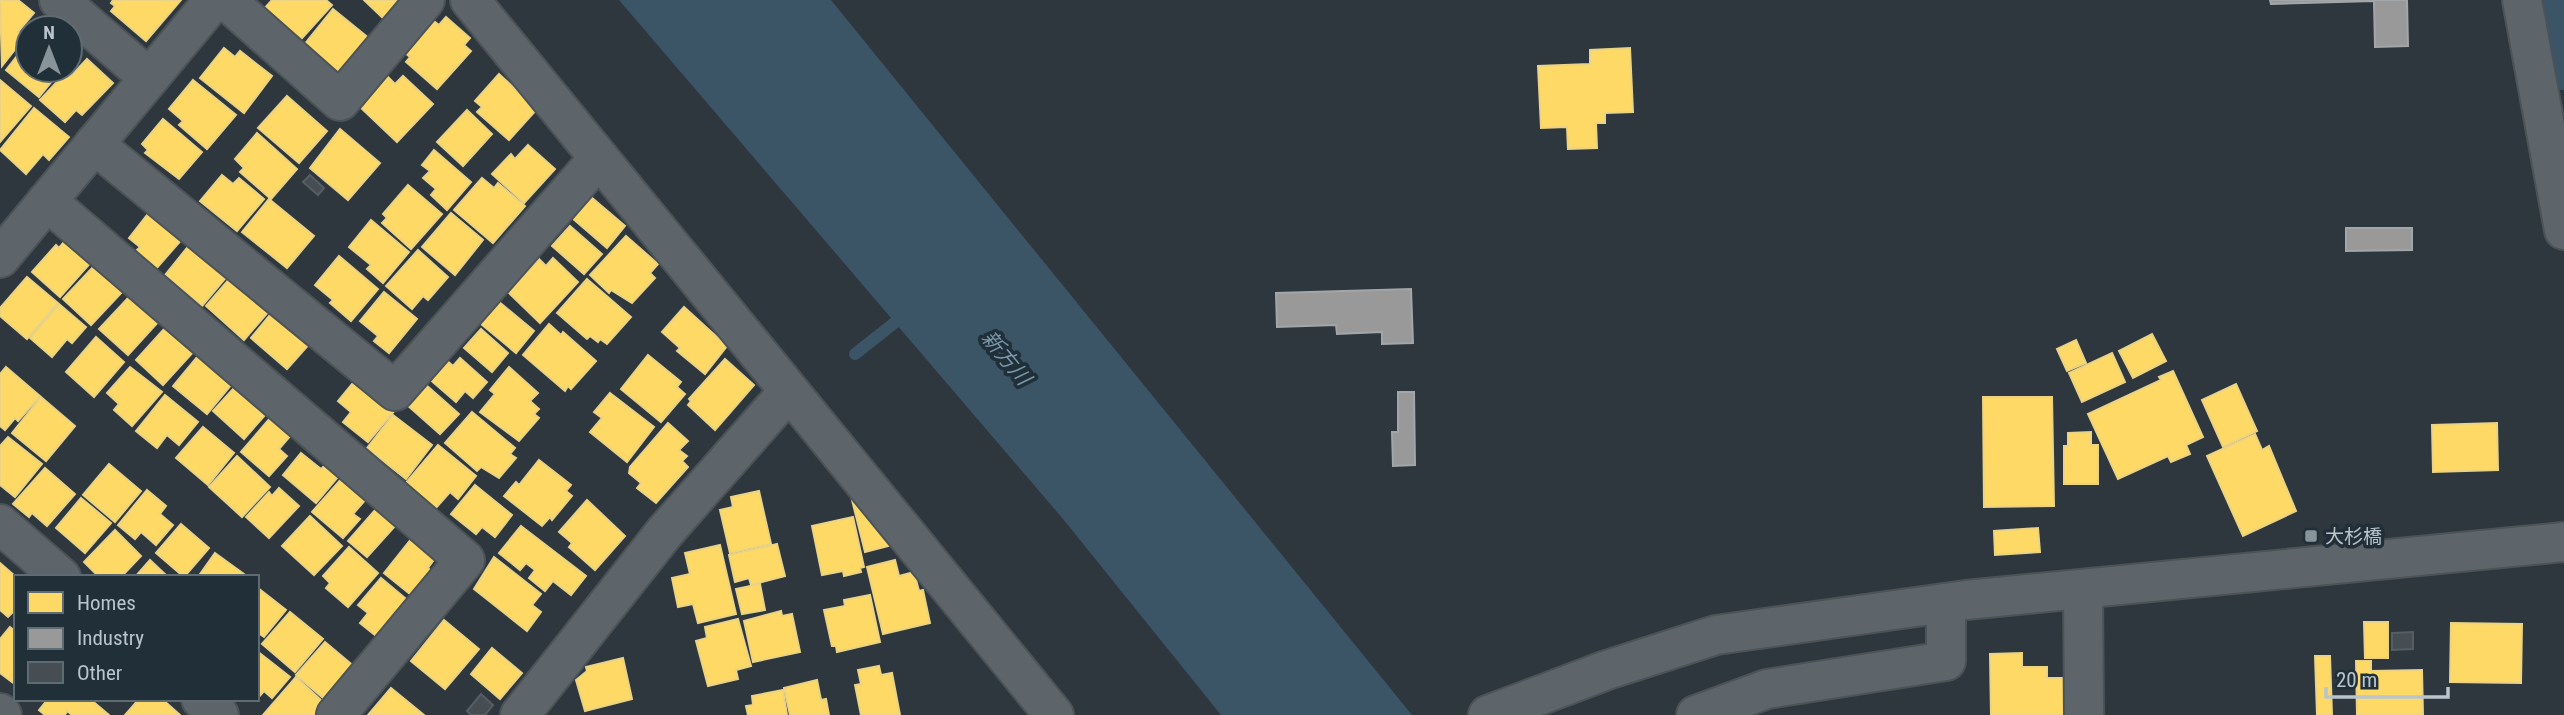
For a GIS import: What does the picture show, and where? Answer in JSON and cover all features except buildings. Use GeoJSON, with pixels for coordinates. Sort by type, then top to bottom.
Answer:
{"type":"FeatureCollection","features":[{"type":"Feature","properties":{"kind":"street"},"geometry":{"type":"LineString","coordinates":[[58,0],[149,78]]}},
{"type":"Feature","properties":{"kind":"street"},"geometry":{"type":"LineString","coordinates":[[0,258],[214,0]]}},
{"type":"Feature","properties":{"kind":"street"},"geometry":{"type":"LineString","coordinates":[[226,0],[340,101],[425,0]]}},
{"type":"Feature","properties":{"kind":"street"},"geometry":{"type":"LineString","coordinates":[[470,0],[1054,715]]}},
{"type":"Feature","properties":{"kind":"street"},"geometry":{"type":"LineString","coordinates":[[2522,0],[2564,230]]}},
{"type":"Feature","properties":{"kind":"street"},"geometry":{"type":"LineString","coordinates":[[94,144],[395,391],[599,158]]}},
{"type":"Feature","properties":{"kind":"street"},"geometry":{"type":"LineString","coordinates":[[47,201],[465,560],[336,715]]}},
{"type":"Feature","properties":{"kind":"street"},"geometry":{"type":"LineString","coordinates":[[520,715],[664,533],[789,391]]}},
{"type":"Feature","properties":{"kind":"street"},"geometry":{"type":"LineString","coordinates":[[0,524],[59,575]]}},
{"type":"Feature","properties":{"kind":"street"},"geometry":{"type":"LineString","coordinates":[[1491,714],[1607,670],[1716,635],[1945,603],[2564,542]]}},
{"type":"Feature","properties":{"kind":"street"},"geometry":{"type":"LineString","coordinates":[[2083,590],[2084,715]]}},
{"type":"Feature","properties":{"kind":"street"},"geometry":{"type":"LineString","coordinates":[[1696,715],[1767,689],[1945,661],[1945,603]]}},
{"type":"Feature","properties":{"kind":"street"},"geometry":{"type":"LineString","coordinates":[[203,701],[219,715]]}},
{"type":"Feature","properties":{"kind":"water","name":"新方川"},"geometry":{"type":"Polygon","coordinates":[[[619,0],[831,0],[1412,715],[1221,715],[1063,519],[619,0]]]}},
{"type":"Feature","properties":{"kind":"waterway"},"geometry":{"type":"LineString","coordinates":[[2555,0],[2564,53]]}},
{"type":"Feature","properties":{"kind":"waterway"},"geometry":{"type":"LineString","coordinates":[[855,354],[907,313]]}},
{"type":"Feature","properties":{"kind":"place","name":"大杉橋"},"geometry":{"type":"Point","coordinates":[2311,536]}}]}
